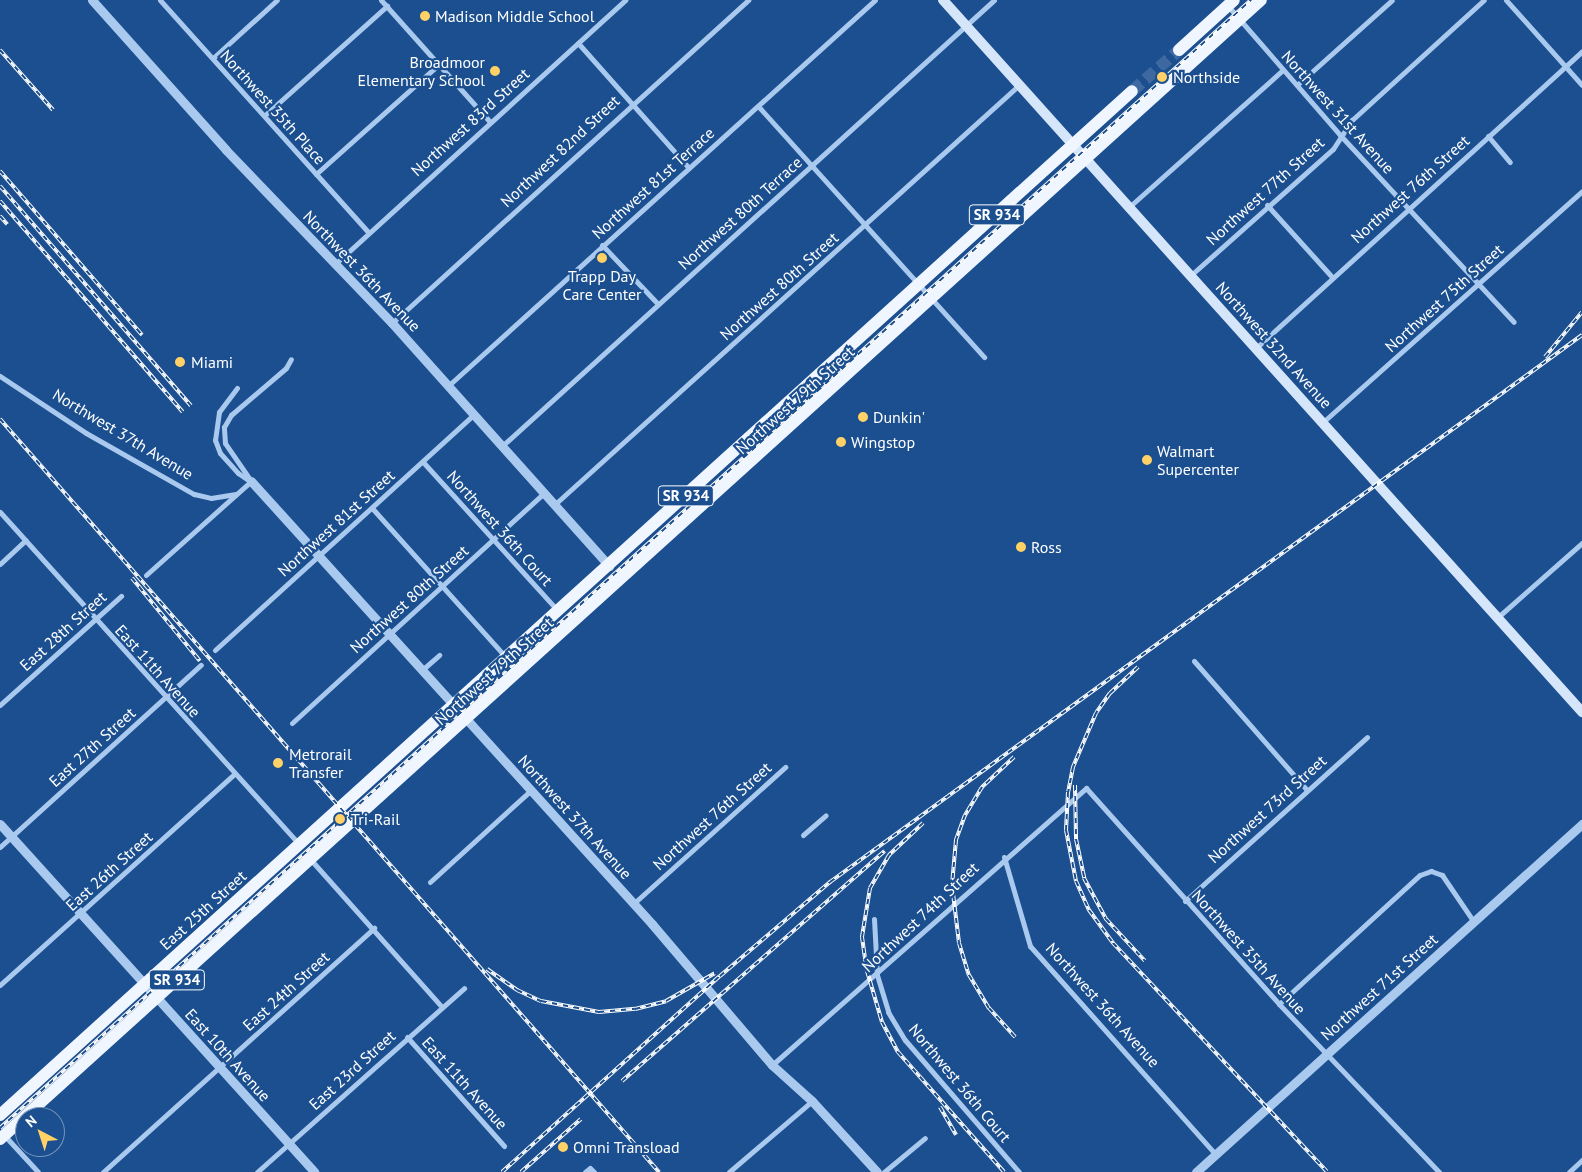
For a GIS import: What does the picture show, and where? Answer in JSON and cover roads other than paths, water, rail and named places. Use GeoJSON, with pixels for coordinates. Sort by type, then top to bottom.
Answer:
{"type":"FeatureCollection","features":[{"type":"Feature","properties":{"kind":"main road","name":"Northwest 32nd Avenue"},"geometry":{"type":"LineString","coordinates":[[943,0],[1582,712]]}},
{"type":"Feature","properties":{"kind":"main road","name":"Northwest 79th Street"},"geometry":{"type":"LineString","coordinates":[[310,859],[467,720],[1085,157],[1261,0]]}},
{"type":"Feature","properties":{"kind":"main road"},"geometry":{"type":"LineString","coordinates":[[1179,50],[1231,3]]}},
{"type":"Feature","properties":{"kind":"main road","name":"Northwest 79th Street"},"geometry":{"type":"LineString","coordinates":[[338,810],[920,286],[1132,91]]}},
{"type":"Feature","properties":{"kind":"main road","name":"East 25th Street"},"geometry":{"type":"LineString","coordinates":[[0,1115],[338,810]]}},
{"type":"Feature","properties":{"kind":"main road","name":"SR 934"},"geometry":{"type":"LineString","coordinates":[[1,1135],[157,998],[310,859]]}},
{"type":"Feature","properties":{"kind":"main road"},"geometry":{"type":"LineString","coordinates":[[239,900],[251,913]]}},
{"type":"Feature","properties":{"kind":"street","name":"Northwest 36th Avenue"},"geometry":{"type":"LineString","coordinates":[[92,0],[334,264],[449,385],[609,566]]}},
{"type":"Feature","properties":{"kind":"street","name":"Northwest 35th Place"},"geometry":{"type":"LineString","coordinates":[[160,0],[367,231]]}},
{"type":"Feature","properties":{"kind":"street"},"geometry":{"type":"LineString","coordinates":[[382,0],[490,122]]}},
{"type":"Feature","properties":{"kind":"street","name":"Northwest 83rd Street"},"geometry":{"type":"LineString","coordinates":[[334,264],[367,231],[625,0]]}},
{"type":"Feature","properties":{"kind":"street","name":"Northwest 82nd Street"},"geometry":{"type":"LineString","coordinates":[[392,323],[630,104],[748,0]]}},
{"type":"Feature","properties":{"kind":"street","name":"Northwest 81st Terrace"},"geometry":{"type":"LineString","coordinates":[[449,385],[875,0]]}},
{"type":"Feature","properties":{"kind":"street","name":"Northwest 80th Terrace"},"geometry":{"type":"LineString","coordinates":[[502,446],[994,0]]}},
{"type":"Feature","properties":{"kind":"street"},"geometry":{"type":"LineString","coordinates":[[1297,85],[1392,0]]}},
{"type":"Feature","properties":{"kind":"street","name":"Northwest 77th Street"},"geometry":{"type":"LineString","coordinates":[[1191,275],[1267,205],[1333,149],[1340,135],[1352,120],[1484,0]]}},
{"type":"Feature","properties":{"kind":"street"},"geometry":{"type":"LineString","coordinates":[[1506,0],[1582,85]]}},
{"type":"Feature","properties":{"kind":"street"},"geometry":{"type":"LineString","coordinates":[[213,58],[274,1]]}},
{"type":"Feature","properties":{"kind":"street","name":"Northwest 31st Avenue"},"geometry":{"type":"LineString","coordinates":[[1231,3],[1240,20],[1340,135],[1514,322]]}},
{"type":"Feature","properties":{"kind":"street"},"geometry":{"type":"LineString","coordinates":[[265,115],[387,6]]}},
{"type":"Feature","properties":{"kind":"street"},"geometry":{"type":"LineString","coordinates":[[578,44],[689,168]]}},
{"type":"Feature","properties":{"kind":"street","name":"Northwest 76th Street"},"geometry":{"type":"LineString","coordinates":[[1256,348],[1582,50]]}},
{"type":"Feature","properties":{"kind":"street"},"geometry":{"type":"LineString","coordinates":[[316,174],[439,64]]}},
{"type":"Feature","properties":{"kind":"street"},"geometry":{"type":"LineString","coordinates":[[1129,206],[1283,70]]}},
{"type":"Feature","properties":{"kind":"street","name":"Northwest 80th Street"},"geometry":{"type":"LineString","coordinates":[[554,505],[1019,84]]}},
{"type":"Feature","properties":{"kind":"street"},"geometry":{"type":"LineString","coordinates":[[758,106],[984,357]]}},
{"type":"Feature","properties":{"kind":"street"},"geometry":{"type":"LineString","coordinates":[[1488,136],[1510,162]]}},
{"type":"Feature","properties":{"kind":"street","name":"Northwest 75th Street"},"geometry":{"type":"LineString","coordinates":[[1323,422],[1582,192]]}},
{"type":"Feature","properties":{"kind":"street"},"geometry":{"type":"LineString","coordinates":[[1267,205],[1332,277]]}},
{"type":"Feature","properties":{"kind":"street"},"geometry":{"type":"LineString","coordinates":[[602,245],[658,304]]}},
{"type":"Feature","properties":{"kind":"street","name":"Northwest 37th Avenue"},"geometry":{"type":"LineString","coordinates":[[291,359],[286,368],[231,415],[224,426],[225,444],[250,481],[634,904],[772,1065],[812,1101],[877,1172]]}},
{"type":"Feature","properties":{"kind":"street","name":"Northwest 37th Avenue"},"geometry":{"type":"LineString","coordinates":[[0,376],[86,433],[194,494],[211,498],[236,494]]}},
{"type":"Feature","properties":{"kind":"street","name":"Northwest 37th Avenue"},"geometry":{"type":"LineString","coordinates":[[238,388],[218,414],[215,440],[220,453],[238,473],[250,481]]}},
{"type":"Feature","properties":{"kind":"street","name":"Northwest 81st Street"},"geometry":{"type":"LineString","coordinates":[[215,650],[474,414]]}},
{"type":"Feature","properties":{"kind":"street","name":"Northwest 36th Court"},"geometry":{"type":"LineString","coordinates":[[423,462],[558,612]]}},
{"type":"Feature","properties":{"kind":"street"},"geometry":{"type":"LineString","coordinates":[[146,575],[250,481]]}},
{"type":"Feature","properties":{"kind":"street","name":"Northwest 80th Street"},"geometry":{"type":"LineString","coordinates":[[292,723],[544,493]]}},
{"type":"Feature","properties":{"kind":"street"},"geometry":{"type":"LineString","coordinates":[[372,508],[508,658]]}},
{"type":"Feature","properties":{"kind":"street","name":"East 11th Avenue"},"geometry":{"type":"LineString","coordinates":[[0,512],[299,845]]}},
{"type":"Feature","properties":{"kind":"street"},"geometry":{"type":"LineString","coordinates":[[0,564],[26,540]]}},
{"type":"Feature","properties":{"kind":"street"},"geometry":{"type":"LineString","coordinates":[[1498,617],[1582,543]]}},
{"type":"Feature","properties":{"kind":"street","name":"East 28th Street"},"geometry":{"type":"LineString","coordinates":[[0,705],[121,596]]}},
{"type":"Feature","properties":{"kind":"street"},"geometry":{"type":"LineString","coordinates":[[422,670],[439,655]]}},
{"type":"Feature","properties":{"kind":"street"},"geometry":{"type":"LineString","coordinates":[[1194,661],[1306,789]]}},
{"type":"Feature","properties":{"kind":"street","name":"East 27th Street"},"geometry":{"type":"LineString","coordinates":[[0,847],[201,665]]}},
{"type":"Feature","properties":{"kind":"street","name":"Northwest 73rd Street"},"geometry":{"type":"LineString","coordinates":[[1185,901],[1306,789],[1367,737]]}},
{"type":"Feature","properties":{"kind":"street","name":"Northwest 76th Street"},"geometry":{"type":"LineString","coordinates":[[634,904],[785,768]]}},
{"type":"Feature","properties":{"kind":"street","name":"East 26th Street"},"geometry":{"type":"LineString","coordinates":[[0,985],[234,774]]}},
{"type":"Feature","properties":{"kind":"street","name":"Northwest 74th Street"},"geometry":{"type":"LineString","coordinates":[[772,1065],[877,975],[1004,857],[1086,788]]}},
{"type":"Feature","properties":{"kind":"street","name":"Northwest 35th Avenue"},"geometry":{"type":"LineString","coordinates":[[1086,788],[1279,1004],[1439,1172]]}},
{"type":"Feature","properties":{"kind":"street"},"geometry":{"type":"LineString","coordinates":[[430,882],[531,790]]}},
{"type":"Feature","properties":{"kind":"street"},"geometry":{"type":"LineString","coordinates":[[803,835],[826,815]]}},
{"type":"Feature","properties":{"kind":"street","name":"East 10th Avenue"},"geometry":{"type":"LineString","coordinates":[[0,824],[314,1172]]}},
{"type":"Feature","properties":{"kind":"street","name":"Northwest 71st Street"},"geometry":{"type":"LineString","coordinates":[[1196,1172],[1582,824]]}},
{"type":"Feature","properties":{"kind":"street","name":"Northwest 36th Avenue"},"geometry":{"type":"LineString","coordinates":[[1004,857],[1030,946],[1215,1154]]}},
{"type":"Feature","properties":{"kind":"street"},"geometry":{"type":"LineString","coordinates":[[310,859],[374,928],[442,1007]]}},
{"type":"Feature","properties":{"kind":"street"},"geometry":{"type":"LineString","coordinates":[[1279,1004],[1420,875],[1430,871],[1442,875],[1474,922]]}},
{"type":"Feature","properties":{"kind":"street","name":"Northwest 36th Court"},"geometry":{"type":"LineString","coordinates":[[874,919],[877,975],[888,1012],[905,1040],[1019,1172]]}},
{"type":"Feature","properties":{"kind":"street","name":"East 24th Street"},"geometry":{"type":"LineString","coordinates":[[102,1172],[220,1069],[374,928]]}},
{"type":"Feature","properties":{"kind":"street","name":"East 23rd Street"},"geometry":{"type":"LineString","coordinates":[[257,1172],[464,988]]}},
{"type":"Feature","properties":{"kind":"street","name":"East 11th Avenue"},"geometry":{"type":"LineString","coordinates":[[407,1037],[504,1146]]}},
{"type":"Feature","properties":{"kind":"street"},"geometry":{"type":"LineString","coordinates":[[729,1172],[812,1101]]}},
{"type":"Feature","properties":{"kind":"street"},"geometry":{"type":"LineString","coordinates":[[1,1135],[38,1172]]}},
{"type":"Feature","properties":{"kind":"street"},"geometry":{"type":"LineString","coordinates":[[884,1172],[925,1138]]}},
{"type":"Feature","properties":{"kind":"street"},"geometry":{"type":"LineString","coordinates":[[1569,1172],[1582,1160]]}},
{"type":"Feature","properties":{"kind":"street"},"geometry":{"type":"LineString","coordinates":[[585,1172],[592,1170]]}},
{"type":"Feature","properties":{"kind":"tunnel"},"geometry":{"type":"LineString","coordinates":[[1132,91],[1179,50]]}},
{"type":"Feature","properties":{"kind":"railway"},"geometry":{"type":"LineString","coordinates":[[0,1128],[1251,0]]}},
{"type":"Feature","properties":{"kind":"railway"},"geometry":{"type":"LineString","coordinates":[[0,50],[53,110]]}},
{"type":"Feature","properties":{"kind":"railway"},"geometry":{"type":"LineString","coordinates":[[0,171],[142,335]]}},
{"type":"Feature","properties":{"kind":"railway"},"geometry":{"type":"LineString","coordinates":[[0,186],[191,406]]}},
{"type":"Feature","properties":{"kind":"railway"},"geometry":{"type":"LineString","coordinates":[[0,201],[183,412]]}},
{"type":"Feature","properties":{"kind":"railway"},"geometry":{"type":"LineString","coordinates":[[0,216],[7,224]]}},
{"type":"Feature","properties":{"kind":"railway"},"geometry":{"type":"LineString","coordinates":[[1545,357],[1582,312]]}},
{"type":"Feature","properties":{"kind":"railway"},"geometry":{"type":"LineString","coordinates":[[502,1172],[720,976],[830,882],[1582,335]]}},
{"type":"Feature","properties":{"kind":"railway"},"geometry":{"type":"LineString","coordinates":[[0,419],[659,1172]]}},
{"type":"Feature","properties":{"kind":"railway"},"geometry":{"type":"LineString","coordinates":[[132,578],[200,661]]}},
{"type":"Feature","properties":{"kind":"railway"},"geometry":{"type":"LineString","coordinates":[[1138,667],[1110,693],[1096,713],[1073,767],[1068,792],[1066,830],[1076,881],[1089,910],[1113,943],[1327,1172]]}},
{"type":"Feature","properties":{"kind":"railway"},"geometry":{"type":"LineString","coordinates":[[1014,757],[982,787],[965,815],[956,840],[952,885],[959,943],[969,975],[989,1008],[1015,1037]]}},
{"type":"Feature","properties":{"kind":"railway"},"geometry":{"type":"LineString","coordinates":[[1075,785],[1076,839],[1084,878],[1106,919],[1145,961]]}},
{"type":"Feature","properties":{"kind":"railway"},"geometry":{"type":"LineString","coordinates":[[923,823],[889,855],[870,888],[862,937],[867,971],[882,1022],[898,1052],[1004,1172]]}},
{"type":"Feature","properties":{"kind":"railway"},"geometry":{"type":"LineString","coordinates":[[622,1081],[885,851]]}},
{"type":"Feature","properties":{"kind":"railway"},"geometry":{"type":"LineString","coordinates":[[487,969],[517,990],[541,1001],[599,1012],[635,1009],[666,1001],[715,973]]}},
{"type":"Feature","properties":{"kind":"railway"},"geometry":{"type":"LineString","coordinates":[[940,1107],[956,1135]]}},
{"type":"Feature","properties":{"kind":"railway"},"geometry":{"type":"LineString","coordinates":[[521,1172],[581,1119]]}},
{"type":"Feature","properties":{"kind":"place","name":"Madison Middle School"},"geometry":{"type":"Point","coordinates":[425,16]}},
{"type":"Feature","properties":{"kind":"place","name":"Broadmoor Elementary School"},"geometry":{"type":"Point","coordinates":[495,71]}},
{"type":"Feature","properties":{"kind":"place","name":"Northside"},"geometry":{"type":"Point","coordinates":[1162,77]}},
{"type":"Feature","properties":{"kind":"place","name":"Trapp Day Care Center"},"geometry":{"type":"Point","coordinates":[602,258]}},
{"type":"Feature","properties":{"kind":"place","name":"Miami"},"geometry":{"type":"Point","coordinates":[180,362]}},
{"type":"Feature","properties":{"kind":"place","name":"Dunkin'"},"geometry":{"type":"Point","coordinates":[863,417]}},
{"type":"Feature","properties":{"kind":"place","name":"Wingstop"},"geometry":{"type":"Point","coordinates":[841,442]}},
{"type":"Feature","properties":{"kind":"place","name":"Walmart Supercenter"},"geometry":{"type":"Point","coordinates":[1147,460]}},
{"type":"Feature","properties":{"kind":"place","name":"Ross"},"geometry":{"type":"Point","coordinates":[1021,547]}},
{"type":"Feature","properties":{"kind":"place","name":"Metrorail Transfer"},"geometry":{"type":"Point","coordinates":[278,763]}},
{"type":"Feature","properties":{"kind":"place","name":"Tri-Rail"},"geometry":{"type":"Point","coordinates":[340,819]}},
{"type":"Feature","properties":{"kind":"place","name":"Omni Transload"},"geometry":{"type":"Point","coordinates":[563,1147]}}]}
